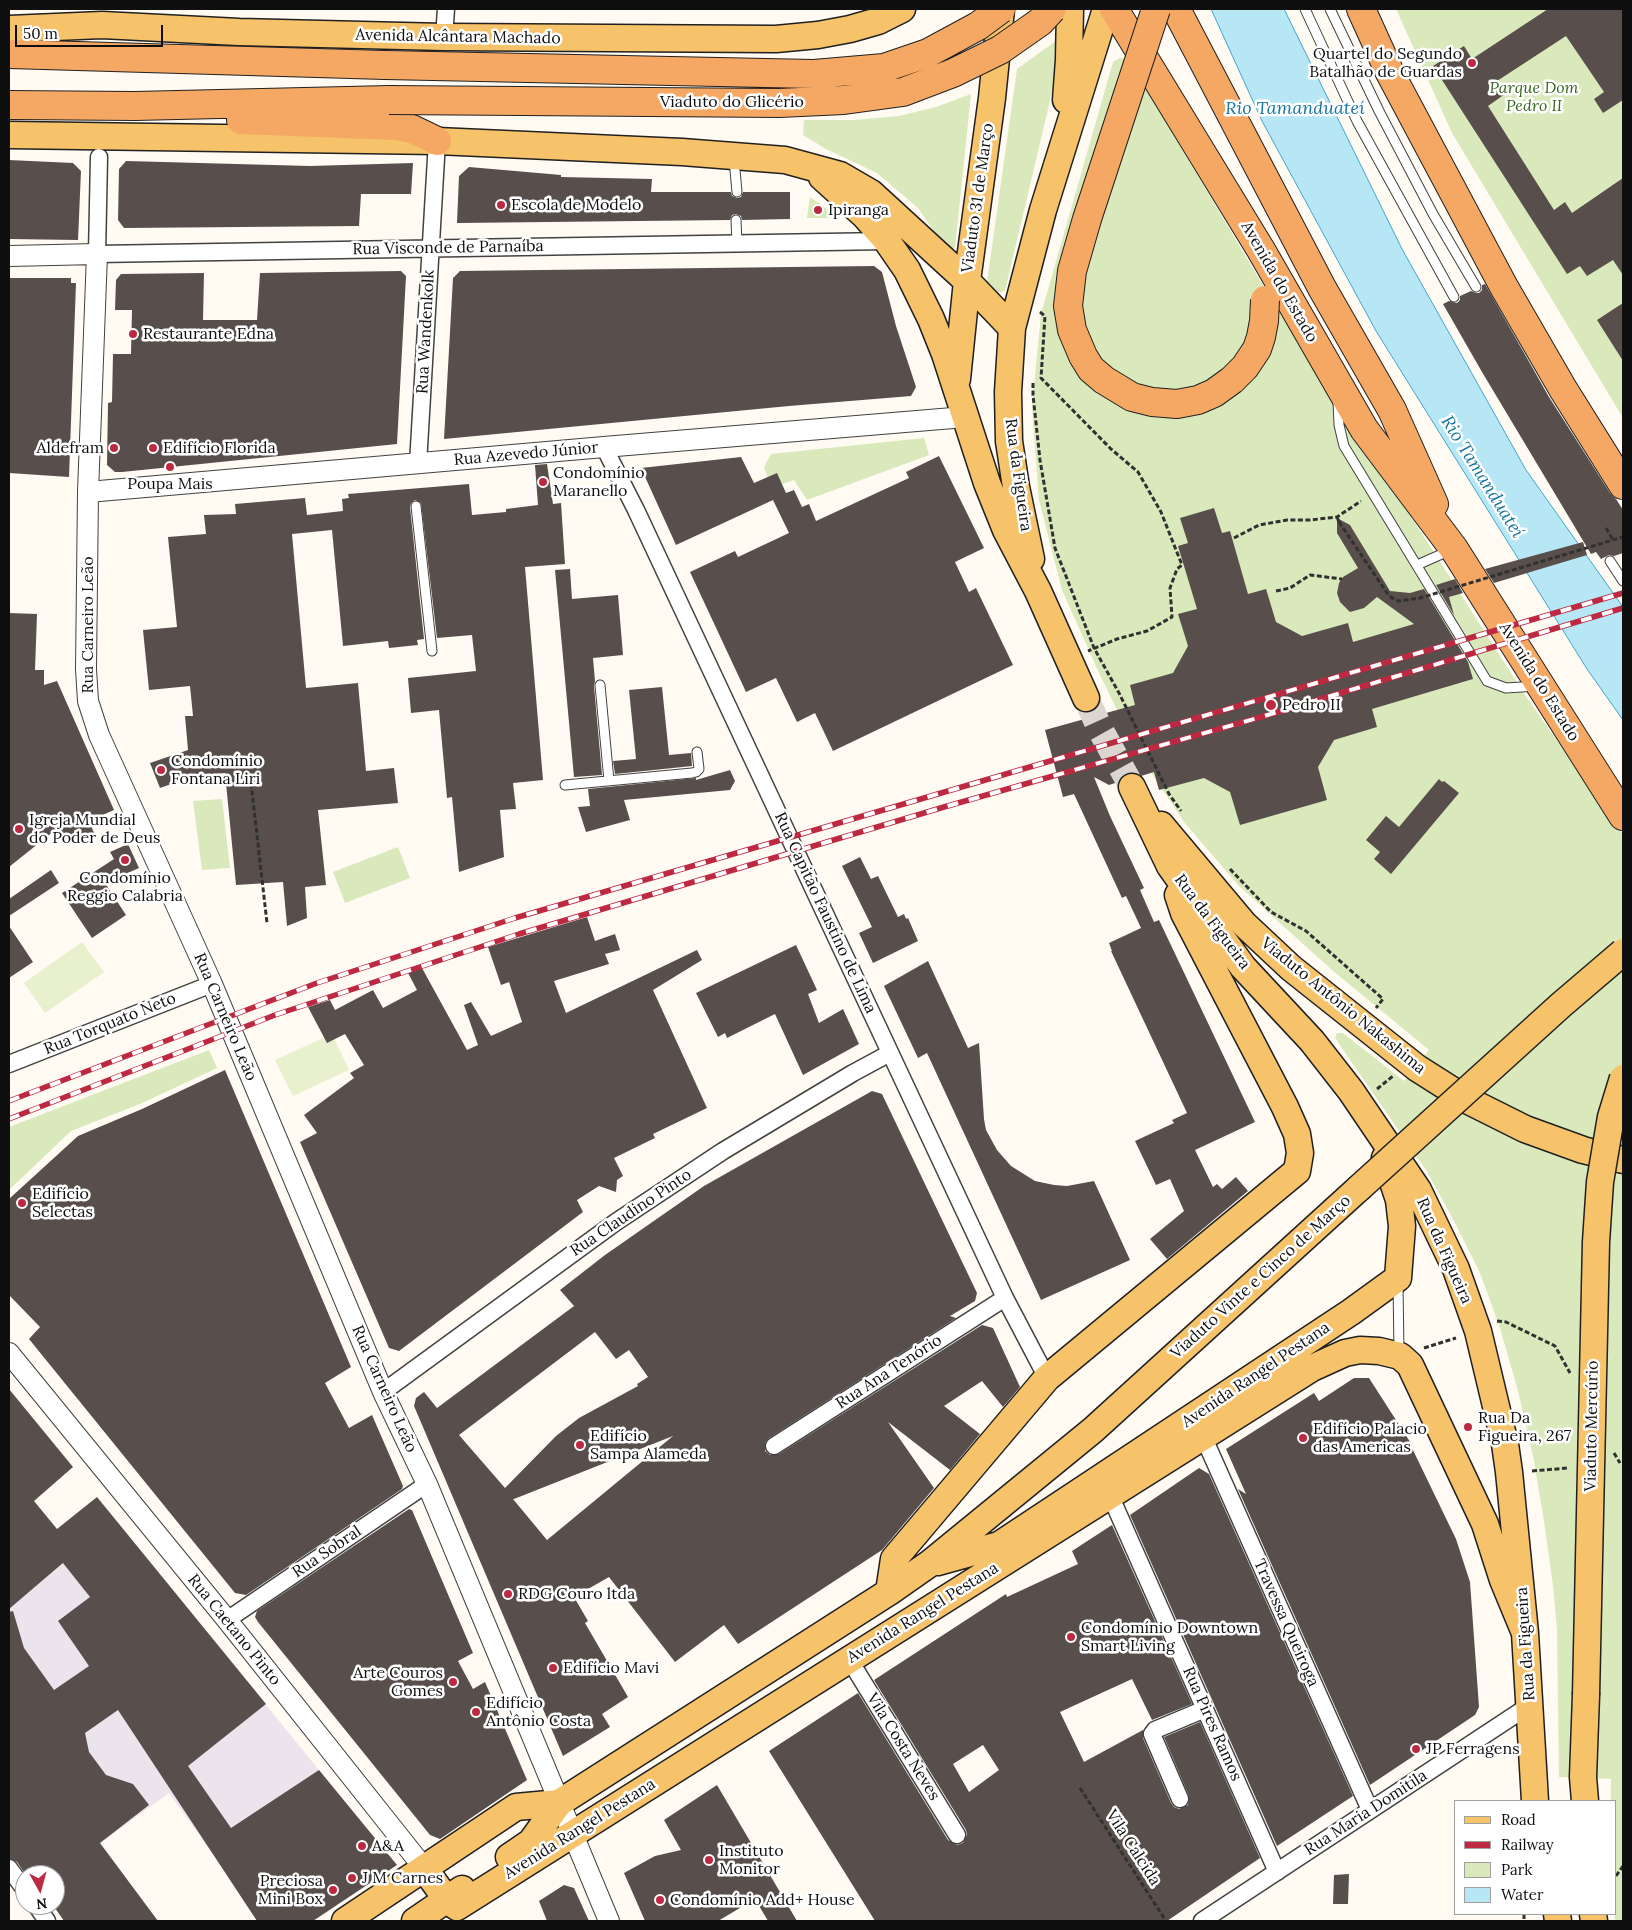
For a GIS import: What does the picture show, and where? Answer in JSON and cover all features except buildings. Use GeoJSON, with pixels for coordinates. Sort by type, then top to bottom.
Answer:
{"type":"FeatureCollection","features":[{"type":"Feature","properties":{"kind":"highway","name":"Viaduto do Glicério"},"geometry":{"type":"LineString","coordinates":[[386,65],[814,74],[884,68],[928,53],[978,26],[1001,9]]}},
{"type":"Feature","properties":{"kind":"highway","name":"Viaduto do Glicério"},"geometry":{"type":"LineString","coordinates":[[135,106],[389,100],[779,104],[844,100],[903,92],[953,73],[1000,50],[1040,22],[1052,9]]}},
{"type":"Feature","properties":{"kind":"highway","name":"Avenida do Estado"},"geometry":{"type":"LineString","coordinates":[[1114,9],[1261,250],[1364,430],[1454,549],[1623,816]]}},
{"type":"Feature","properties":{"kind":"highway"},"geometry":{"type":"LineString","coordinates":[[1156,9],[1086,219],[1072,271],[1068,306],[1072,330],[1087,362],[1104,380],[1132,397],[1152,402],[1177,404],[1198,400],[1214,393],[1232,380],[1245,367],[1261,337],[1265,300],[1261,250]]}},
{"type":"Feature","properties":{"kind":"highway","name":"Avenida do Estado"},"geometry":{"type":"LineString","coordinates":[[1176,9],[1322,288],[1392,410],[1454,549]]}},
{"type":"Feature","properties":{"kind":"highway"},"geometry":{"type":"LineString","coordinates":[[1361,9],[1390,73],[1504,287],[1563,389],[1623,485]]}},
{"type":"Feature","properties":{"kind":"highway","name":"Avenida Alcântara Machado"},"geometry":{"type":"LineString","coordinates":[[9,54],[386,65]]}},
{"type":"Feature","properties":{"kind":"highway"},"geometry":{"type":"LineString","coordinates":[[9,105],[135,106],[246,121],[396,126],[412,130],[436,141]]}},
{"type":"Feature","properties":{"kind":"main road","name":"Avenida Alcântara Machado"},"geometry":{"type":"LineString","coordinates":[[9,29],[102,17],[239,32],[444,37],[776,39],[818,35],[850,29],[878,15],[902,9]]}},
{"type":"Feature","properties":{"kind":"main road","name":"Viaduto 31 de Março"},"geometry":{"type":"LineString","coordinates":[[956,388],[967,281],[992,98],[1001,9]]}},
{"type":"Feature","properties":{"kind":"main road","name":"Rua da Figueira"},"geometry":{"type":"LineString","coordinates":[[1062,144],[1069,60],[1070,9]]}},
{"type":"Feature","properties":{"kind":"main road","name":"Rua da Figueira"},"geometry":{"type":"LineString","coordinates":[[1038,591],[1016,487],[1009,441],[1008,392],[1012,328],[1062,144],[1106,9]]}},
{"type":"Feature","properties":{"kind":"main road"},"geometry":{"type":"LineString","coordinates":[[9,135],[436,141],[786,160],[840,175],[870,193],[967,281],[1012,328]]}},
{"type":"Feature","properties":{"kind":"main road","name":"Rua da Figueira"},"geometry":{"type":"LineString","coordinates":[[810,168],[851,203],[887,241],[907,270],[928,312],[945,354],[987,483],[1006,530],[1038,591],[1086,698]]}},
{"type":"Feature","properties":{"kind":"main road","name":"Rua da Figueira"},"geometry":{"type":"LineString","coordinates":[[1134,792],[1170,866],[1243,967],[1312,1041],[1351,1091],[1418,1190],[1456,1268],[1475,1323],[1488,1372],[1509,1472],[1525,1633],[1535,1800]]}},
{"type":"Feature","properties":{"kind":"main road","name":"Viaduto Antônio Nakashima"},"geometry":{"type":"LineString","coordinates":[[1134,792],[1244,924],[1291,968],[1417,1068],[1469,1101],[1525,1129],[1583,1150],[1623,1160]]}},
{"type":"Feature","properties":{"kind":"main road"},"geometry":{"type":"LineString","coordinates":[[889,1592],[894,1559],[1047,1378],[1297,1171],[1300,1153],[1297,1134],[1285,1107],[1184,914],[1170,866]]}},
{"type":"Feature","properties":{"kind":"main road","name":"Viaduto Vinte e Cinco de Março"},"geometry":{"type":"LineString","coordinates":[[889,1592],[929,1564],[1093,1430],[1561,1005],[1623,952]]}},
{"type":"Feature","properties":{"kind":"main road","name":"Viaduto Mercúrio"},"geometry":{"type":"LineString","coordinates":[[1576,1800],[1584,1789],[1596,1242],[1600,1182],[1610,1126],[1623,1078]]}},
{"type":"Feature","properties":{"kind":"main road"},"geometry":{"type":"LineString","coordinates":[[1375,1127],[1399,1200],[1402,1226],[1398,1278]]}},
{"type":"Feature","properties":{"kind":"main road","name":"Avenida Rangel Pestana"},"geometry":{"type":"LineString","coordinates":[[929,1564],[999,1545],[1350,1312],[1398,1278]]}},
{"type":"Feature","properties":{"kind":"main road"},"geometry":{"type":"LineString","coordinates":[[1350,1312],[1350,1324],[1355,1343],[1360,1350]]}},
{"type":"Feature","properties":{"kind":"main road","name":"Avenida Rangel Pestana"},"geometry":{"type":"LineString","coordinates":[[415,1921],[452,1903],[572,1834],[1312,1368],[1345,1353],[1360,1350],[1379,1351],[1400,1356]]}},
{"type":"Feature","properties":{"kind":"main road"},"geometry":{"type":"LineString","coordinates":[[1400,1356],[1410,1365],[1416,1375],[1458,1463],[1485,1524],[1503,1580],[1525,1633]]}},
{"type":"Feature","properties":{"kind":"main road","name":"Avenida Rangel Pestana"},"geometry":{"type":"LineString","coordinates":[[452,1903],[531,1842],[559,1803],[889,1592]]}},
{"type":"Feature","properties":{"kind":"main road","name":"Avenida Rangel Pestana"},"geometry":{"type":"LineString","coordinates":[[345,1921],[516,1807],[559,1803]]}},
{"type":"Feature","properties":{"kind":"main road"},"geometry":{"type":"LineString","coordinates":[[531,1842],[562,1830],[572,1834]]}},
{"type":"Feature","properties":{"kind":"main road","name":"Rua Caetano Pinto"},"geometry":{"type":"LineString","coordinates":[[424,1868],[452,1903]]}},
{"type":"Feature","properties":{"kind":"street"},"geometry":{"type":"LineString","coordinates":[[444,37],[446,9]]}},
{"type":"Feature","properties":{"kind":"street","name":"Rua Wandenkolk"},"geometry":{"type":"LineString","coordinates":[[418,464],[436,141]]}},
{"type":"Feature","properties":{"kind":"street","name":"Rua Carneiro Leão"},"geometry":{"type":"LineString","coordinates":[[99,157],[88,492],[86,669],[88,701],[99,736],[212,984],[383,1392],[427,1484],[609,1921]]}},
{"type":"Feature","properties":{"kind":"street","name":"Rua Visconde de Parnaíba"},"geometry":{"type":"LineString","coordinates":[[9,256],[887,241]]}},
{"type":"Feature","properties":{"kind":"street","name":"Rua Azevedo Júnior"},"geometry":{"type":"LineString","coordinates":[[88,492],[965,417]]}},
{"type":"Feature","properties":{"kind":"street","name":"Rua Capitão Faustino de Lima"},"geometry":{"type":"LineString","coordinates":[[604,447],[636,510],[1005,1298],[1047,1378]]}},
{"type":"Feature","properties":{"kind":"street","name":"Rua Torquato Neto"},"geometry":{"type":"LineString","coordinates":[[9,1064],[212,984]]}},
{"type":"Feature","properties":{"kind":"street","name":"Rua Claudino Pinto"},"geometry":{"type":"LineString","coordinates":[[383,1392],[633,1211],[722,1151],[890,1053]]}},
{"type":"Feature","properties":{"kind":"street","name":"Rua Ana Tenório"},"geometry":{"type":"LineString","coordinates":[[774,1446],[1005,1298]]}},
{"type":"Feature","properties":{"kind":"street","name":"Rua Caetano Pinto"},"geometry":{"type":"LineString","coordinates":[[9,1353],[227,1620],[424,1868]]}},
{"type":"Feature","properties":{"kind":"street","name":"Travessa Queiroga"},"geometry":{"type":"LineString","coordinates":[[1203,1436],[1370,1810]]}},
{"type":"Feature","properties":{"kind":"street","name":"Rua Sobral"},"geometry":{"type":"LineString","coordinates":[[227,1620],[427,1484]]}},
{"type":"Feature","properties":{"kind":"street","name":"Rua Pires Ramos"},"geometry":{"type":"LineString","coordinates":[[1110,1495],[1277,1872]]}},
{"type":"Feature","properties":{"kind":"street","name":"Vila Costa Neves"},"geometry":{"type":"LineString","coordinates":[[849,1659],[957,1835]]}},
{"type":"Feature","properties":{"kind":"street","name":"Rua Maria Domitila"},"geometry":{"type":"LineString","coordinates":[[1202,1921],[1530,1705]]}},
{"type":"Feature","properties":{"kind":"street"},"geometry":{"type":"LineString","coordinates":[[1180,1799],[1152,1734],[1155,1730],[1205,1709]]}},
{"type":"Feature","properties":{"kind":"lane"},"geometry":{"type":"LineString","coordinates":[[1305,9],[1357,120],[1454,297]]}},
{"type":"Feature","properties":{"kind":"lane"},"geometry":{"type":"LineString","coordinates":[[1330,9],[1388,128],[1433,214],[1476,287]]}},
{"type":"Feature","properties":{"kind":"lane"},"geometry":{"type":"LineString","coordinates":[[734,156],[737,192]]}},
{"type":"Feature","properties":{"kind":"lane"},"geometry":{"type":"LineString","coordinates":[[736,220],[737,244]]}},
{"type":"Feature","properties":{"kind":"lane"},"geometry":{"type":"LineString","coordinates":[[1338,383],[1339,425],[1344,446],[1374,492],[1487,681],[1506,688],[1541,686]]}},
{"type":"Feature","properties":{"kind":"lane"},"geometry":{"type":"LineString","coordinates":[[416,506],[432,651]]}},
{"type":"Feature","properties":{"kind":"lane"},"geometry":{"type":"LineString","coordinates":[[1417,565],[1454,549]]}},
{"type":"Feature","properties":{"kind":"lane"},"geometry":{"type":"LineString","coordinates":[[1610,562],[1623,581]]}},
{"type":"Feature","properties":{"kind":"lane"},"geometry":{"type":"LineString","coordinates":[[600,685],[609,780]]}},
{"type":"Feature","properties":{"kind":"lane"},"geometry":{"type":"LineString","coordinates":[[566,785],[696,772],[698,769],[697,752]]}},
{"type":"Feature","properties":{"kind":"lane"},"geometry":{"type":"LineString","coordinates":[[1398,1278],[1400,1356]]}},
{"type":"Feature","properties":{"kind":"path"},"geometry":{"type":"LineString","coordinates":[[1038,320],[1041,306]]}},
{"type":"Feature","properties":{"kind":"path"},"geometry":{"type":"LineString","coordinates":[[1040,312],[1045,316],[1041,378],[1111,449],[1138,472],[1161,512],[1182,565],[1177,569],[1170,588],[1172,617],[1147,631],[1117,639],[1069,660]]}},
{"type":"Feature","properties":{"kind":"path"},"geometry":{"type":"LineString","coordinates":[[1034,376],[1033,395],[1040,460],[1055,548],[1094,648],[1119,693],[1168,794],[1184,816]]}},
{"type":"Feature","properties":{"kind":"path"},"geometry":{"type":"LineString","coordinates":[[1234,538],[1259,525],[1288,520],[1337,517],[1374,492]]}},
{"type":"Feature","properties":{"kind":"path"},"geometry":{"type":"LineString","coordinates":[[1337,517],[1387,594],[1399,601],[1420,598],[1623,538]]}},
{"type":"Feature","properties":{"kind":"path"},"geometry":{"type":"LineString","coordinates":[[1606,528],[1613,540]]}},
{"type":"Feature","properties":{"kind":"path"},"geometry":{"type":"LineString","coordinates":[[1276,591],[1290,588],[1310,575],[1342,579]]}},
{"type":"Feature","properties":{"kind":"path"},"geometry":{"type":"LineString","coordinates":[[251,783],[267,923]]}},
{"type":"Feature","properties":{"kind":"path"},"geometry":{"type":"LineString","coordinates":[[1226,865],[1271,912],[1306,931],[1383,999]]}},
{"type":"Feature","properties":{"kind":"path"},"geometry":{"type":"LineString","coordinates":[[1475,1323],[1490,1319],[1506,1322],[1554,1346],[1573,1380]]}},
{"type":"Feature","properties":{"kind":"path"},"geometry":{"type":"LineString","coordinates":[[1611,1447],[1622,1463],[1611,1464]]}},
{"type":"Feature","properties":{"kind":"path"},"geometry":{"type":"LineString","coordinates":[[1509,1472],[1574,1467]]}},
{"type":"Feature","properties":{"kind":"path","name":"Vila Calcida"},"geometry":{"type":"LineString","coordinates":[[1080,1788],[1166,1921]]}},
{"type":"Feature","properties":{"kind":"shaded area"},"geometry":{"type":"Polygon","coordinates":[[[116,1520],[327,1780],[213,1854],[169,1793],[106,1839],[9,1715],[9,1603],[12,1606],[116,1520]]]}},
{"type":"Feature","properties":{"kind":"green space","name":"Parque Dom Pedro II"},"geometry":{"type":"Polygon","coordinates":[[[1396,9],[1618,9],[1623,16],[1623,418],[1452,133],[1396,9]]]}},
{"type":"Feature","properties":{"kind":"green space"},"geometry":{"type":"Polygon","coordinates":[[[1060,38],[1057,71],[1005,291],[996,293],[987,282],[1017,69],[1060,38]]]}},
{"type":"Feature","properties":{"kind":"green space"},"geometry":{"type":"Polygon","coordinates":[[[1120,58],[1128,59],[1258,277],[1525,695],[1623,835],[1623,1921],[1615,1921],[1615,1915],[1617,1915],[1617,1800],[1611,1800],[1611,1779],[1559,1777],[1557,1629],[1553,1586],[1533,1456],[1518,1391],[1500,1328],[1480,1273],[1426,1170],[1335,1038],[1337,1033],[1343,1033],[1404,1081],[1429,1050],[1332,970],[1239,886],[1184,822],[1137,751],[1062,590],[1039,500],[1032,407],[1041,314],[1113,62],[1120,58]]]}},
{"type":"Feature","properties":{"kind":"green space"},"geometry":{"type":"Polygon","coordinates":[[[971,94],[955,248],[952,250],[947,250],[918,208],[877,173],[826,149],[803,135],[804,120],[855,120],[899,116],[936,107],[971,94]]]}},
{"type":"Feature","properties":{"kind":"green space"},"geometry":{"type":"Polygon","coordinates":[[[810,197],[834,214],[840,218],[807,218],[810,197]]]}},
{"type":"Feature","properties":{"kind":"green space"},"geometry":{"type":"Polygon","coordinates":[[[924,438],[929,455],[807,500],[794,480],[771,488],[764,467],[771,454],[924,438]]]}},
{"type":"Feature","properties":{"kind":"green space"},"geometry":{"type":"Polygon","coordinates":[[[222,799],[230,868],[202,870],[193,801],[222,799]]]}},
{"type":"Feature","properties":{"kind":"green space"},"geometry":{"type":"Polygon","coordinates":[[[398,847],[410,878],[345,903],[333,872],[398,847]]]}},
{"type":"Feature","properties":{"kind":"green space"},"geometry":{"type":"Polygon","coordinates":[[[82,942],[104,972],[45,1013],[24,983],[82,942]]]}},
{"type":"Feature","properties":{"kind":"green space"},"geometry":{"type":"Polygon","coordinates":[[[332,1034],[349,1070],[293,1096],[275,1060],[332,1034]]]}},
{"type":"Feature","properties":{"kind":"green space"},"geometry":{"type":"Polygon","coordinates":[[[209,1050],[217,1068],[140,1104],[71,1131],[9,1190],[9,1127],[209,1050]]]}},
{"type":"Feature","properties":{"kind":"water","name":"Rio Tamanduateí"},"geometry":{"type":"Polygon","coordinates":[[[1211,9],[1284,9],[1402,249],[1526,470],[1623,607],[1623,720],[1587,669],[1376,331],[1262,121],[1211,9]]]}},
{"type":"Feature","properties":{"kind":"tunnel"},"geometry":{"type":"LineString","coordinates":[[1086,698],[1100,729],[1132,787]]}},
{"type":"Feature","properties":{"kind":"railway"},"geometry":{"type":"LineString","coordinates":[[9,1101],[317,983],[515,918],[1623,593]]}},
{"type":"Feature","properties":{"kind":"railway"},"geometry":{"type":"LineString","coordinates":[[9,1119],[275,1015],[519,934],[944,807],[1261,717],[1623,608]]}},
{"type":"Feature","properties":{"kind":"place","name":"Quartel do Segundo Batalhão de Guardas"},"geometry":{"type":"Point","coordinates":[1472,63]}},
{"type":"Feature","properties":{"kind":"place","name":"Escola de Modelo"},"geometry":{"type":"Point","coordinates":[501,205]}},
{"type":"Feature","properties":{"kind":"place","name":"Ipiranga"},"geometry":{"type":"Point","coordinates":[818,210]}},
{"type":"Feature","properties":{"kind":"place","name":"Restaurante Edna"},"geometry":{"type":"Point","coordinates":[133,334]}},
{"type":"Feature","properties":{"kind":"place","name":"Aldefram"},"geometry":{"type":"Point","coordinates":[114,448]}},
{"type":"Feature","properties":{"kind":"place","name":"Edifício Florida"},"geometry":{"type":"Point","coordinates":[153,448]}},
{"type":"Feature","properties":{"kind":"place","name":"Poupa Mais"},"geometry":{"type":"Point","coordinates":[170,467]}},
{"type":"Feature","properties":{"kind":"place","name":"Condomínio Maranello"},"geometry":{"type":"Point","coordinates":[543,482]}},
{"type":"Feature","properties":{"kind":"place","name":"Pedro II"},"geometry":{"type":"Point","coordinates":[1271,705]}},
{"type":"Feature","properties":{"kind":"place","name":"Condomínio Fontana Liri"},"geometry":{"type":"Point","coordinates":[161,770]}},
{"type":"Feature","properties":{"kind":"place","name":"Igreja Mundial do Poder de Deus"},"geometry":{"type":"Point","coordinates":[19,829]}},
{"type":"Feature","properties":{"kind":"place","name":"Condomínio Reggio Calabria"},"geometry":{"type":"Point","coordinates":[125,860]}},
{"type":"Feature","properties":{"kind":"place","name":"Edifício Selectas"},"geometry":{"type":"Point","coordinates":[22,1203]}},
{"type":"Feature","properties":{"kind":"place","name":"Rua Da Figueira, 267"},"geometry":{"type":"Point","coordinates":[1468,1427]}},
{"type":"Feature","properties":{"kind":"place","name":"Edifício Palacio das Americas"},"geometry":{"type":"Point","coordinates":[1303,1438]}},
{"type":"Feature","properties":{"kind":"place","name":"Edifício Sampa Alameda"},"geometry":{"type":"Point","coordinates":[580,1445]}},
{"type":"Feature","properties":{"kind":"place","name":"RDG Couro ltda"},"geometry":{"type":"Point","coordinates":[508,1594]}},
{"type":"Feature","properties":{"kind":"place","name":"Condomínio Downtown Smart Living"},"geometry":{"type":"Point","coordinates":[1071,1637]}},
{"type":"Feature","properties":{"kind":"place","name":"Edifício Mavi"},"geometry":{"type":"Point","coordinates":[553,1668]}},
{"type":"Feature","properties":{"kind":"place","name":"Arte Couros Gomes"},"geometry":{"type":"Point","coordinates":[453,1682]}},
{"type":"Feature","properties":{"kind":"place","name":"Edifício Antônio Costa"},"geometry":{"type":"Point","coordinates":[476,1712]}},
{"type":"Feature","properties":{"kind":"place","name":"JP Ferragens"},"geometry":{"type":"Point","coordinates":[1416,1749]}},
{"type":"Feature","properties":{"kind":"place","name":"A&A"},"geometry":{"type":"Point","coordinates":[362,1846]}},
{"type":"Feature","properties":{"kind":"place","name":"Instituto Monitor"},"geometry":{"type":"Point","coordinates":[709,1860]}},
{"type":"Feature","properties":{"kind":"place","name":"J M Carnes"},"geometry":{"type":"Point","coordinates":[352,1878]}},
{"type":"Feature","properties":{"kind":"place","name":"Preciosa Mini Box"},"geometry":{"type":"Point","coordinates":[333,1890]}},
{"type":"Feature","properties":{"kind":"place","name":"Condomínio Add+ House"},"geometry":{"type":"Point","coordinates":[660,1900]}}]}
